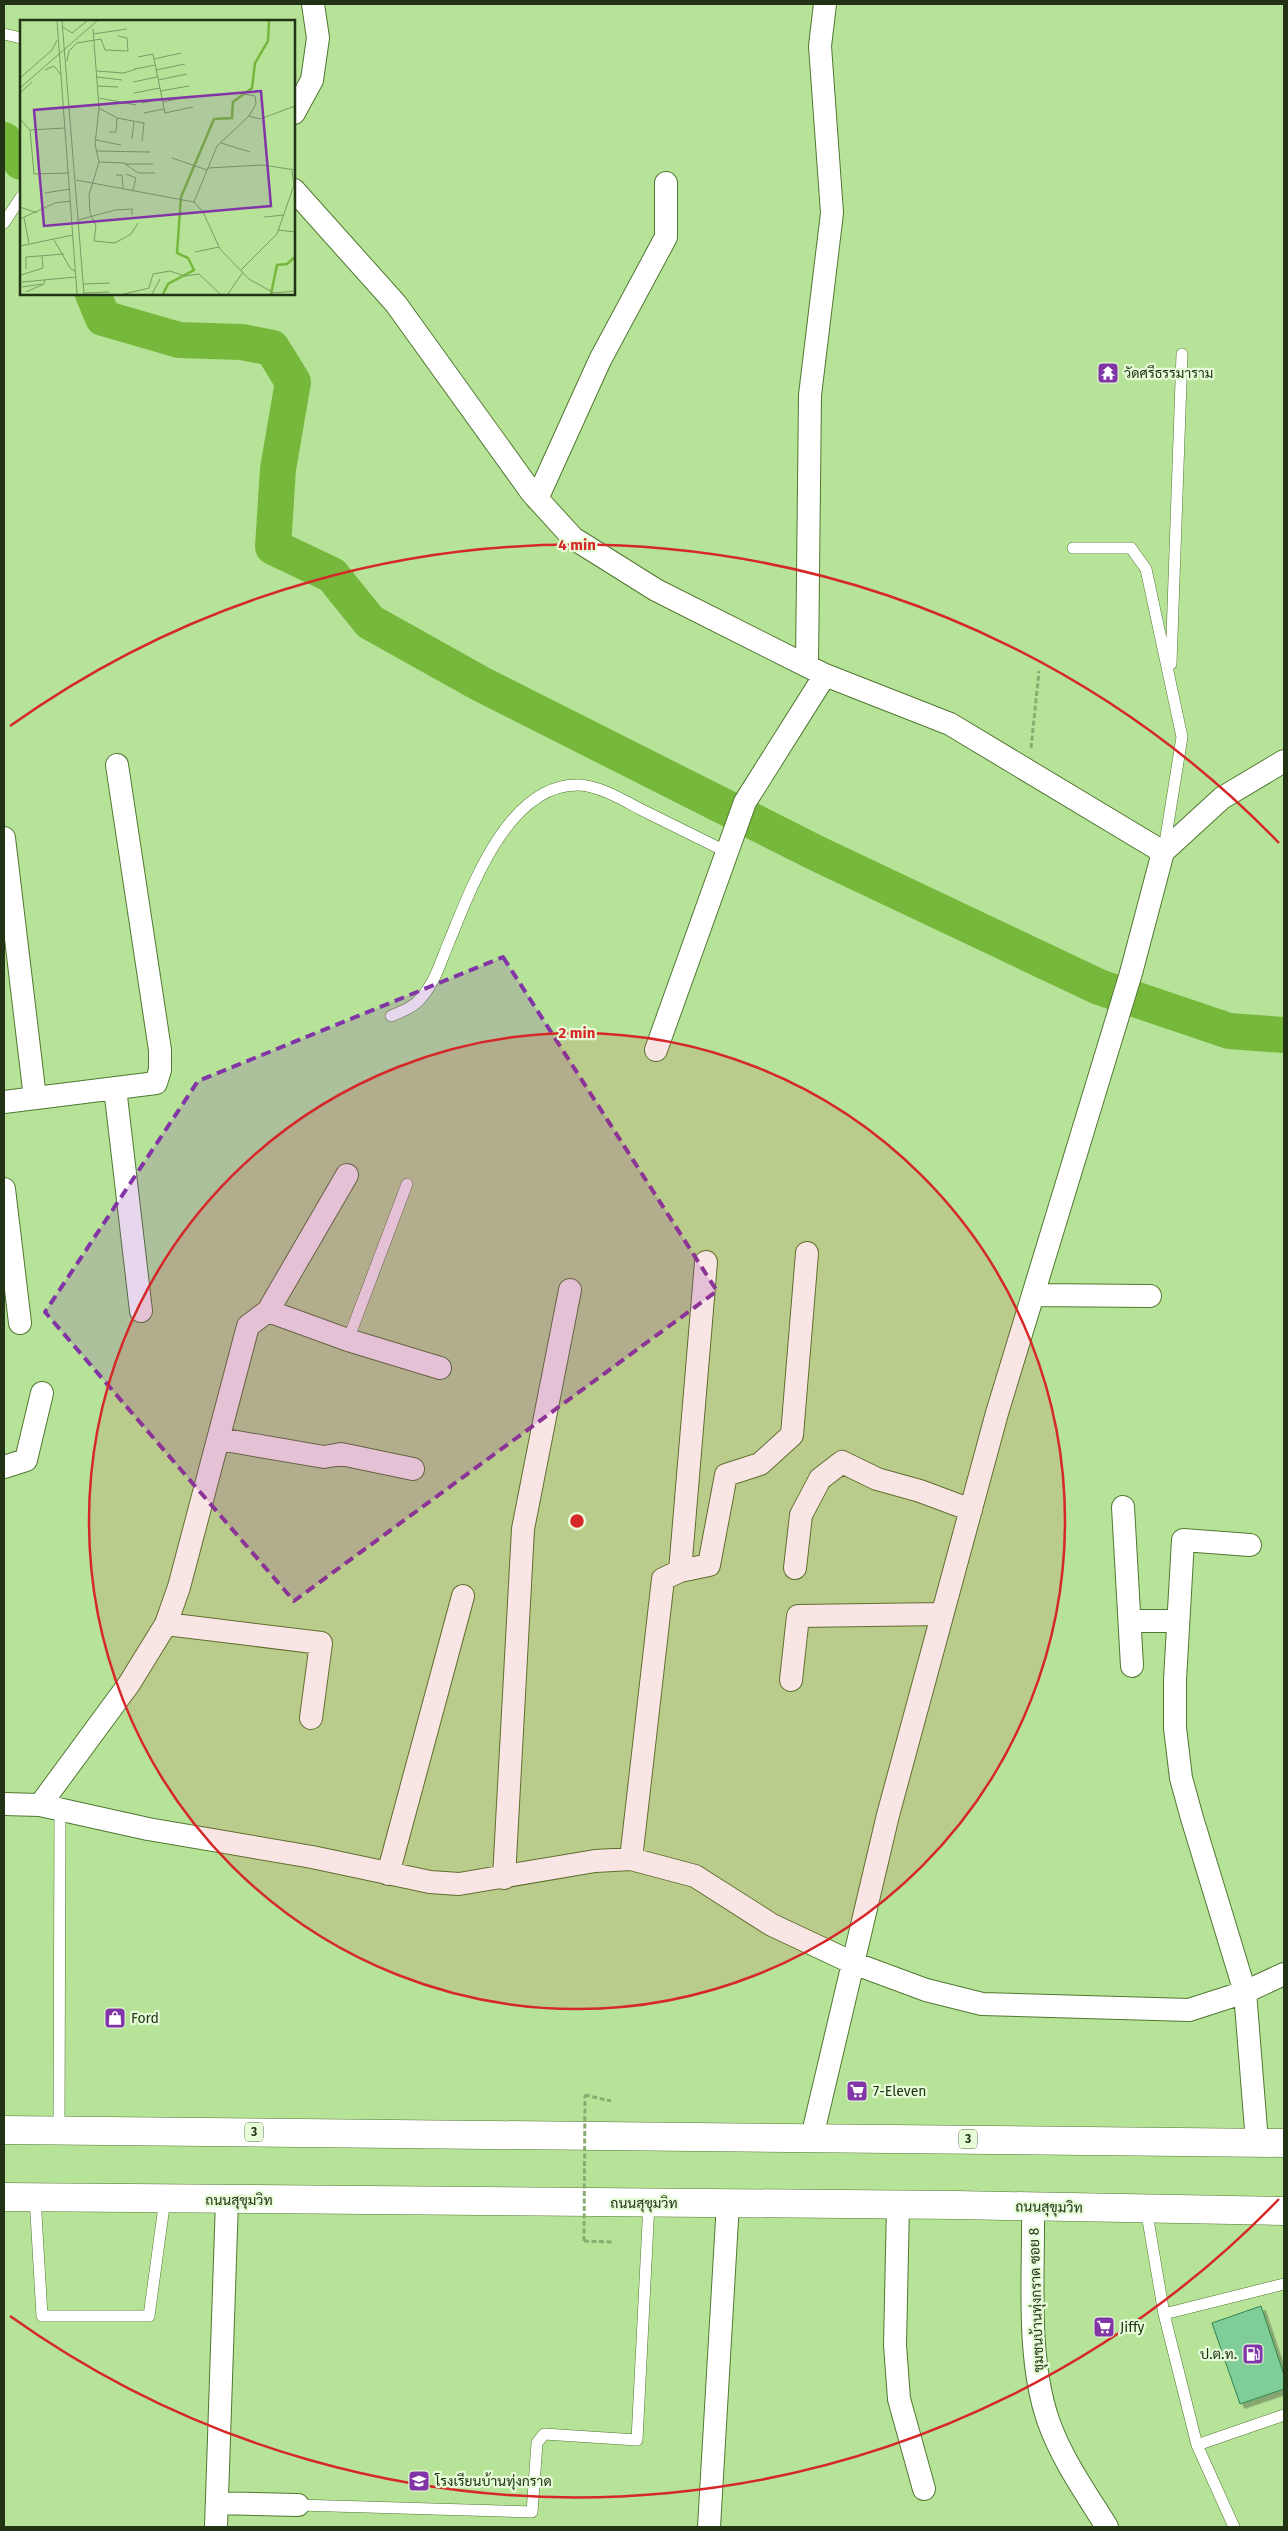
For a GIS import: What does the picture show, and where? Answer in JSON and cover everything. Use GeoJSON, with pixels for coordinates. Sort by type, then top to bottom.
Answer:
{"type":"FeatureCollection","features":[{"type":"Feature","properties":{"kind":"highway","name":"3"},"geometry":{"type":"LineString","coordinates":[[4,2130],[1284,2143]]}},
{"type":"Feature","properties":{"kind":"highway","name":"ถนนสุขุมวิท"},"geometry":{"type":"LineString","coordinates":[[4,2197],[1033,2206],[1284,2211]]}},
{"type":"Feature","properties":{"kind":"street"},"geometry":{"type":"LineString","coordinates":[[295,111],[312,80],[318,38],[313,4]]}},
{"type":"Feature","properties":{"kind":"street"},"geometry":{"type":"LineString","coordinates":[[656,1050],[744,802],[816,670],[810,396],[832,214],[820,46],[825,4]]}},
{"type":"Feature","properties":{"kind":"street"},"geometry":{"type":"LineString","coordinates":[[537,499],[600,360],[666,237],[666,183]]}},
{"type":"Feature","properties":{"kind":"street"},"geometry":{"type":"LineString","coordinates":[[295,191],[396,304],[537,499],[573,538],[656,590],[816,670],[950,724],[1163,852]]}},
{"type":"Feature","properties":{"kind":"street"},"geometry":{"type":"LineString","coordinates":[[812,2137],[888,1815],[942,1614],[1033,1295],[1131,973],[1163,852],[1222,798],[1284,760]]}},
{"type":"Feature","properties":{"kind":"street"},"geometry":{"type":"LineString","coordinates":[[4,1102],[156,1082],[160,1070],[160,1050],[117,765]]}},
{"type":"Feature","properties":{"kind":"street"},"geometry":{"type":"LineString","coordinates":[[4,838],[35,1098]]}},
{"type":"Feature","properties":{"kind":"street"},"geometry":{"type":"LineString","coordinates":[[115,1088],[140,1311]]}},
{"type":"Feature","properties":{"kind":"street"},"geometry":{"type":"LineString","coordinates":[[50,1808],[166,1624],[179,1587],[248,1326],[268,1311],[347,1175]]}},
{"type":"Feature","properties":{"kind":"street"},"geometry":{"type":"LineString","coordinates":[[4,1189],[20,1323]]}},
{"type":"Feature","properties":{"kind":"street"},"geometry":{"type":"LineString","coordinates":[[631,1859],[663,1579],[680,1571],[709,1565],[726,1475],[760,1464],[792,1435],[807,1253]]}},
{"type":"Feature","properties":{"kind":"street"},"geometry":{"type":"LineString","coordinates":[[680,1571],[706,1262]]}},
{"type":"Feature","properties":{"kind":"street"},"geometry":{"type":"LineString","coordinates":[[504,1878],[523,1529],[570,1290]]}},
{"type":"Feature","properties":{"kind":"street"},"geometry":{"type":"LineString","coordinates":[[1033,1295],[1150,1296]]}},
{"type":"Feature","properties":{"kind":"street"},"geometry":{"type":"LineString","coordinates":[[268,1311],[348,1340],[440,1368]]}},
{"type":"Feature","properties":{"kind":"street"},"geometry":{"type":"LineString","coordinates":[[4,1467],[26,1460],[42,1393]]}},
{"type":"Feature","properties":{"kind":"street"},"geometry":{"type":"LineString","coordinates":[[219,1439],[324,1458],[341,1454],[413,1469]]}},
{"type":"Feature","properties":{"kind":"street"},"geometry":{"type":"LineString","coordinates":[[795,1568],[801,1516],[820,1479],[842,1462],[877,1479],[920,1491],[971,1510]]}},
{"type":"Feature","properties":{"kind":"street"},"geometry":{"type":"LineString","coordinates":[[1123,1508],[1132,1666]]}},
{"type":"Feature","properties":{"kind":"street"},"geometry":{"type":"LineString","coordinates":[[1250,1545],[1184,1540],[1178,1621],[1175,1728],[1181,1778],[1245,1992],[1257,2142]]}},
{"type":"Feature","properties":{"kind":"street"},"geometry":{"type":"LineString","coordinates":[[388,1874],[463,1596]]}},
{"type":"Feature","properties":{"kind":"street"},"geometry":{"type":"LineString","coordinates":[[791,1680],[798,1616],[942,1614]]}},
{"type":"Feature","properties":{"kind":"street"},"geometry":{"type":"LineString","coordinates":[[1130,1621],[1178,1621]]}},
{"type":"Feature","properties":{"kind":"street"},"geometry":{"type":"LineString","coordinates":[[166,1624],[321,1643],[311,1718]]}},
{"type":"Feature","properties":{"kind":"street"},"geometry":{"type":"LineString","coordinates":[[4,1804],[50,1808],[148,1830],[312,1857],[430,1882],[458,1884],[504,1878],[595,1861],[631,1859],[695,1876],[772,1925],[853,1963],[926,1990],[982,2004],[1189,2010],[1245,1992],[1284,1974]]}},
{"type":"Feature","properties":{"kind":"street"},"geometry":{"type":"LineString","coordinates":[[216,2527],[227,2200]]}},
{"type":"Feature","properties":{"kind":"street"},"geometry":{"type":"LineString","coordinates":[[709,2527],[728,2203]]}},
{"type":"Feature","properties":{"kind":"street"},"geometry":{"type":"LineString","coordinates":[[898,2205],[895,2345],[899,2399],[924,2489]]}},
{"type":"Feature","properties":{"kind":"street","name":"ชุมชนบ้านทุ่งกราด ซอย 8"},"geometry":{"type":"LineString","coordinates":[[1033,2206],[1035,2344],[1040,2390],[1049,2422],[1076,2478],[1107,2527]]}},
{"type":"Feature","properties":{"kind":"street"},"geometry":{"type":"LineString","coordinates":[[217,2503],[298,2505]]}},
{"type":"Feature","properties":{"kind":"lane"},"geometry":{"type":"LineString","coordinates":[[4,34],[20,38]]}},
{"type":"Feature","properties":{"kind":"lane"},"geometry":{"type":"LineString","coordinates":[[4,223],[20,199]]}},
{"type":"Feature","properties":{"kind":"lane"},"geometry":{"type":"LineString","coordinates":[[1170,682],[1182,354]]}},
{"type":"Feature","properties":{"kind":"lane"},"geometry":{"type":"LineString","coordinates":[[1073,548],[1131,548],[1146,569],[1182,737],[1163,852]]}},
{"type":"Feature","properties":{"kind":"lane"},"geometry":{"type":"LineString","coordinates":[[390,1016],[408,1009],[422,997],[433,980],[468,896],[501,836],[517,813],[538,796],[555,788],[579,785],[606,792],[731,841]]}},
{"type":"Feature","properties":{"kind":"lane"},"geometry":{"type":"LineString","coordinates":[[348,1340],[407,1184]]}},
{"type":"Feature","properties":{"kind":"lane"},"geometry":{"type":"LineString","coordinates":[[50,1808],[59,2130]]}},
{"type":"Feature","properties":{"kind":"lane"},"geometry":{"type":"LineString","coordinates":[[35,2197],[42,2316],[150,2316],[165,2199]]}},
{"type":"Feature","properties":{"kind":"lane"},"geometry":{"type":"LineString","coordinates":[[298,2505],[532,2512],[537,2443],[544,2434],[637,2440],[649,2203]]}},
{"type":"Feature","properties":{"kind":"lane"},"geometry":{"type":"LineString","coordinates":[[1146,2208],[1164,2314],[1197,2445],[1234,2527]]}},
{"type":"Feature","properties":{"kind":"lane"},"geometry":{"type":"LineString","coordinates":[[1164,2314],[1284,2284]]}},
{"type":"Feature","properties":{"kind":"lane"},"geometry":{"type":"LineString","coordinates":[[1197,2445],[1284,2416]]}},
{"type":"Feature","properties":{"kind":"path"},"geometry":{"type":"LineString","coordinates":[[1028,771],[1039,672]]}},
{"type":"Feature","properties":{"kind":"path"},"geometry":{"type":"LineString","coordinates":[[611,2101],[585,2095],[584,2240],[614,2242]]}},
{"type":"Feature","properties":{"kind":"highlighted area"},"geometry":{"type":"Polygon","coordinates":[[[503,957],[717,1291],[294,1601],[45,1312],[198,1081],[503,957]]]}},
{"type":"Feature","properties":{"kind":"building"},"geometry":{"type":"Polygon","coordinates":[[[1261,2306],[1284,2375],[1284,2389],[1240,2404],[1212,2323],[1261,2306]]]}},
{"type":"Feature","properties":{"kind":"waterway"},"geometry":{"type":"LineString","coordinates":[[4,140],[20,161]]}},
{"type":"Feature","properties":{"kind":"waterway"},"geometry":{"type":"LineString","coordinates":[[93,295],[103,318],[179,340],[242,342],[272,348],[293,382],[278,469],[273,547],[332,575],[370,622],[481,684],[818,854],[1099,987],[1229,1031],[1284,1035]]}},
{"type":"Feature","properties":{"kind":"place","name":"วัดศรีธรรมาราม"},"geometry":{"type":"Point","coordinates":[1108,373]}},
{"type":"Feature","properties":{"kind":"place","name":"Ford"},"geometry":{"type":"Point","coordinates":[115,2018]}},
{"type":"Feature","properties":{"kind":"place","name":"7-Eleven"},"geometry":{"type":"Point","coordinates":[857,2091]}},
{"type":"Feature","properties":{"kind":"place","name":"Jiffy"},"geometry":{"type":"Point","coordinates":[1104,2327]}},
{"type":"Feature","properties":{"kind":"place","name":"ป.ต.ท."},"geometry":{"type":"Point","coordinates":[1253,2354]}},
{"type":"Feature","properties":{"kind":"place","name":"โรงเรียนบ้านทุ่งกราด"},"geometry":{"type":"Point","coordinates":[419,2481]}}]}
